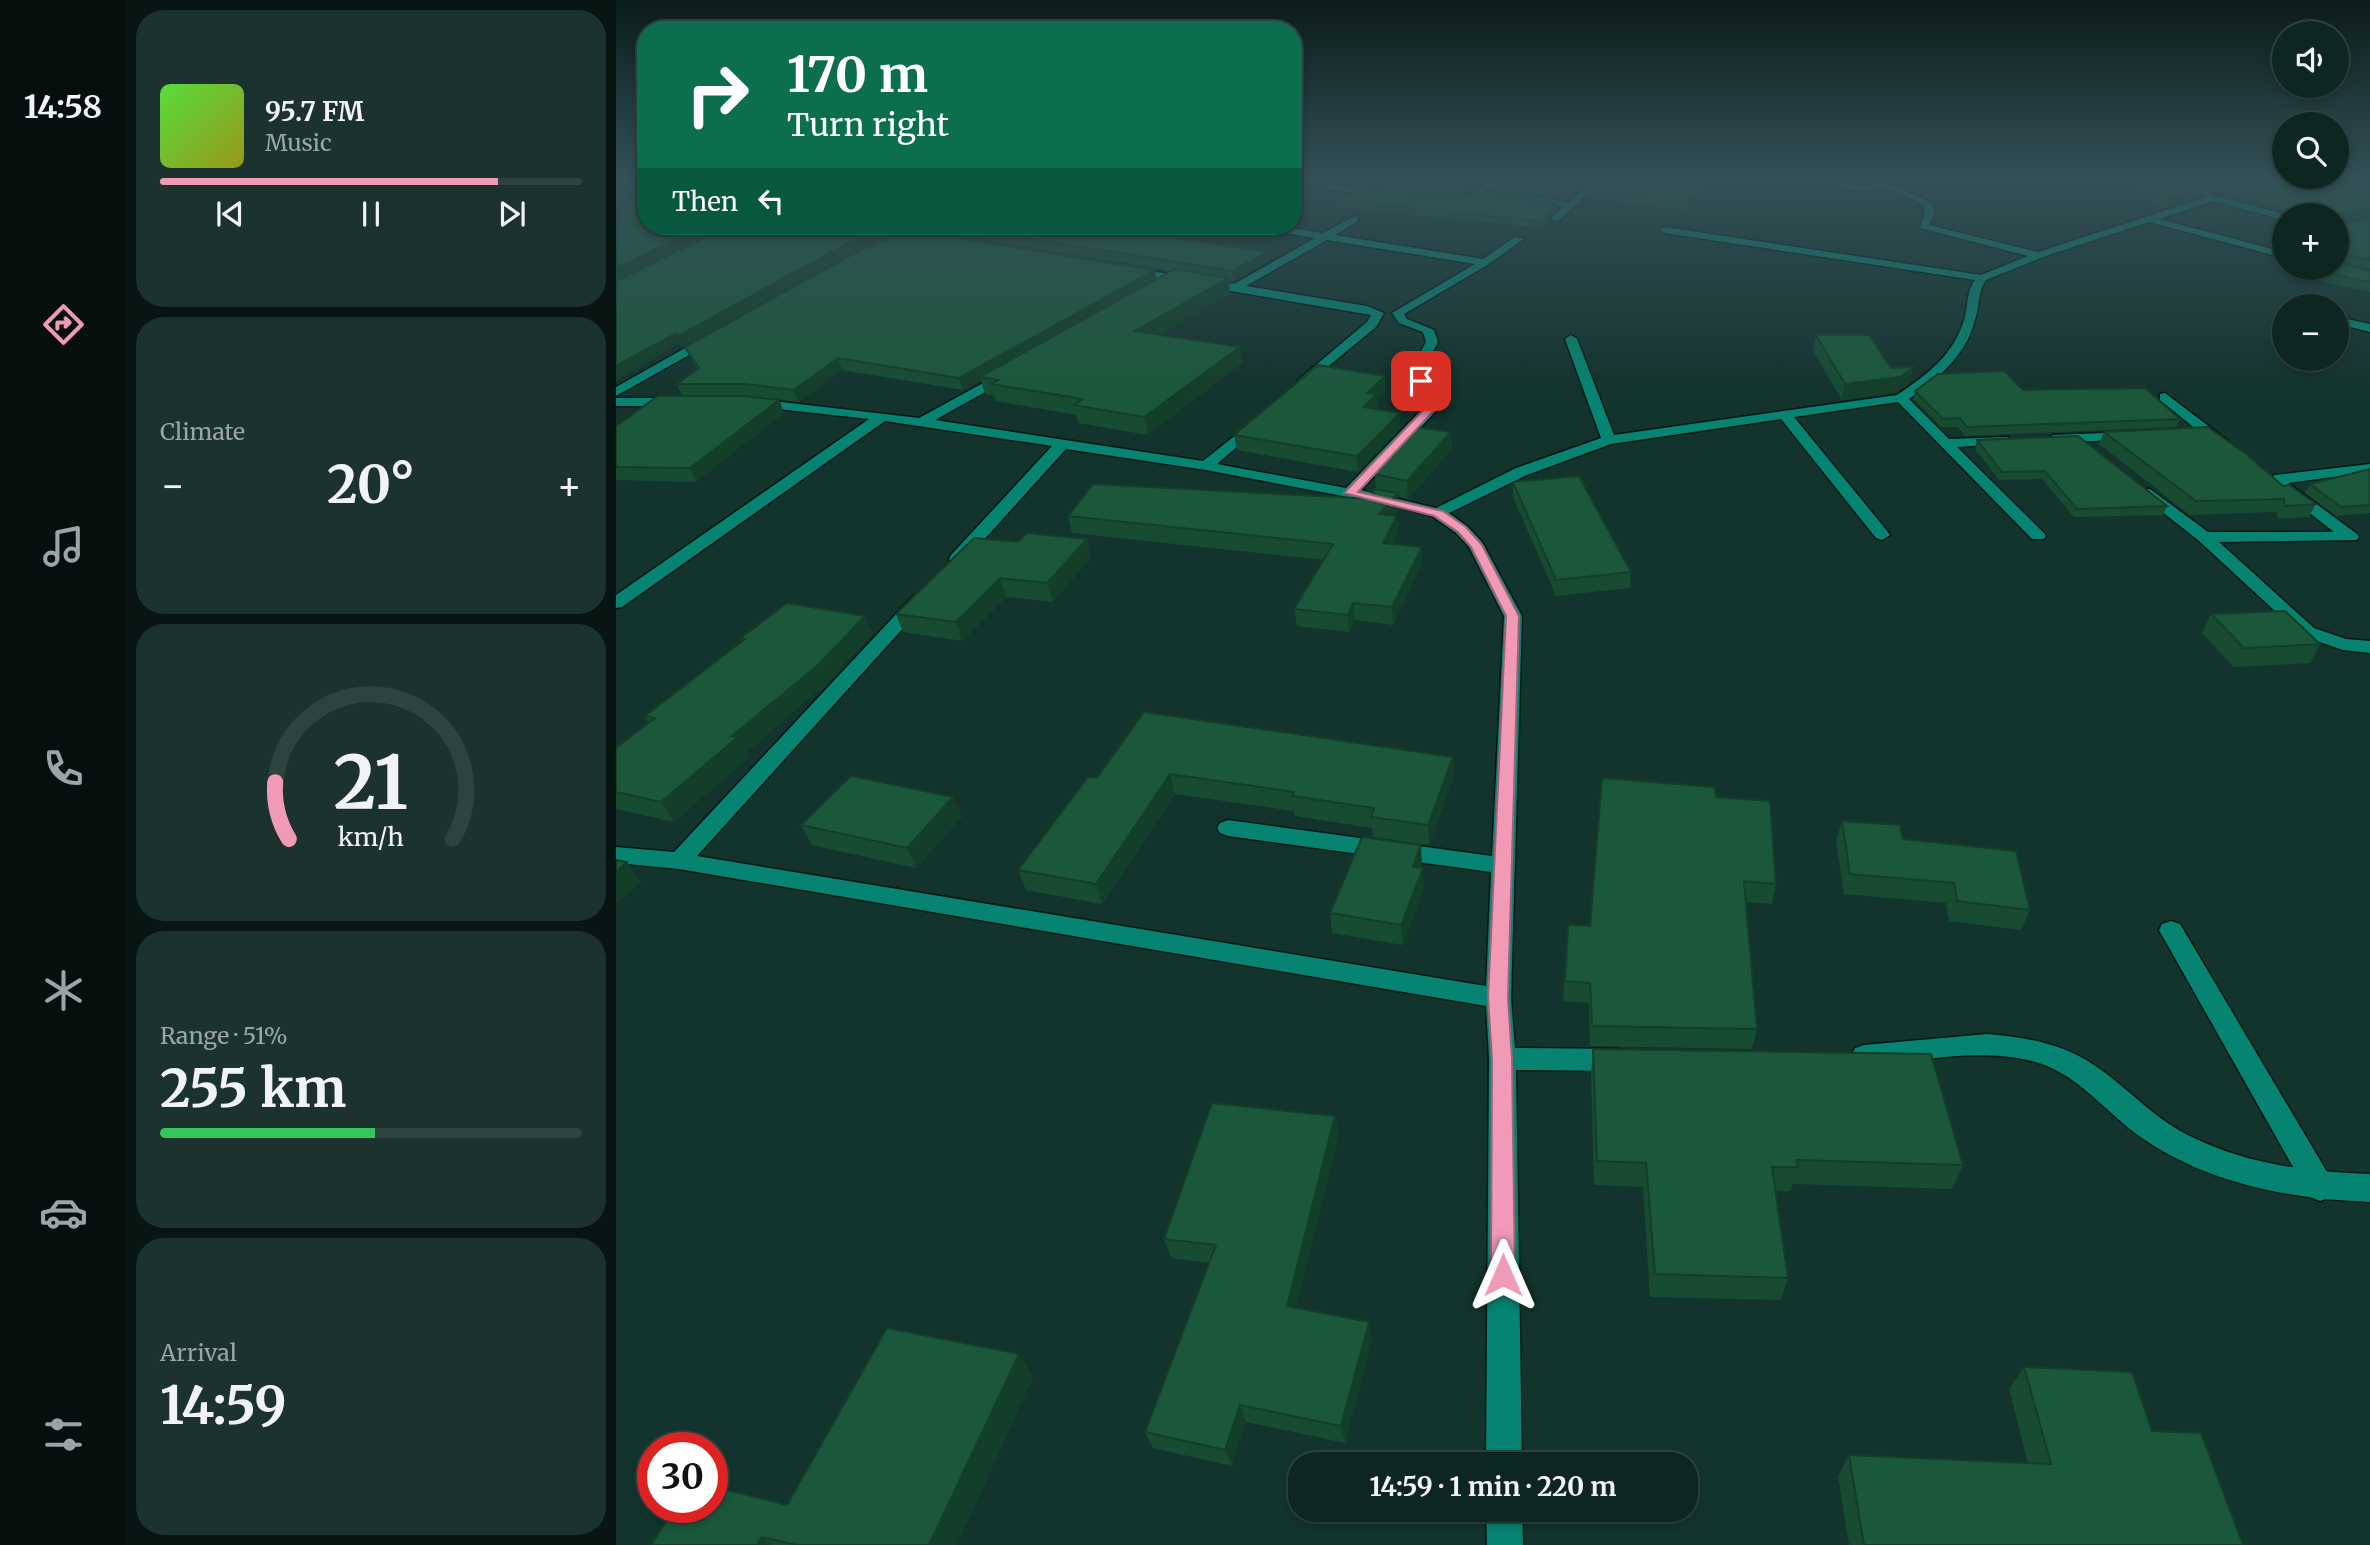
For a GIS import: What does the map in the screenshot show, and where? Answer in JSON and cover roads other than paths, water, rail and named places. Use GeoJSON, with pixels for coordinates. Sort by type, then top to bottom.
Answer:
{"type":"FeatureCollection","features":[{"type":"Feature","properties":{"kind":"street"},"geometry":{"type":"LineString","coordinates":[[1235,288],[1301,250]]}},
{"type":"Feature","properties":{"kind":"street"},"geometry":{"type":"LineString","coordinates":[[1412,250],[1485,262]]}},
{"type":"Feature","properties":{"kind":"street"},"geometry":{"type":"LineString","coordinates":[[1350,493],[1434,405],[1439,394],[1434,386],[1414,375],[1432,342],[1428,330],[1403,321],[1398,313],[1503,250]]}},
{"type":"Feature","properties":{"kind":"street"},"geometry":{"type":"LineString","coordinates":[[1798,250],[1982,278]]}},
{"type":"Feature","properties":{"kind":"street"},"geometry":{"type":"LineString","coordinates":[[2019,250],[2039,255]]}},
{"type":"Feature","properties":{"kind":"street"},"geometry":{"type":"LineString","coordinates":[[1438,513],[1497,481],[1564,452],[1609,440],[1900,397],[1940,371],[1960,348],[1968,328],[1974,288],[1982,278],[2055,250]]}},
{"type":"Feature","properties":{"kind":"street"},"geometry":{"type":"LineString","coordinates":[[1118,269],[1167,282],[1235,288],[1378,313],[1377,319],[1289,395]]}},
{"type":"Feature","properties":{"kind":"street"},"geometry":{"type":"LineString","coordinates":[[1377,319],[1418,325]]}},
{"type":"Feature","properties":{"kind":"street"},"geometry":{"type":"LineString","coordinates":[[2349,323],[2370,328]]}},
{"type":"Feature","properties":{"kind":"street"},"geometry":{"type":"LineString","coordinates":[[616,392],[717,334]]}},
{"type":"Feature","properties":{"kind":"street"},"geometry":{"type":"LineString","coordinates":[[1571,339],[1609,440]]}},
{"type":"Feature","properties":{"kind":"street"},"geometry":{"type":"LineString","coordinates":[[920,422],[1017,368]]}},
{"type":"Feature","properties":{"kind":"street"},"geometry":{"type":"LineString","coordinates":[[1900,397],[2038,536]]}},
{"type":"Feature","properties":{"kind":"street"},"geometry":{"type":"LineString","coordinates":[[2165,397],[2206,433],[2241,456]]}},
{"type":"Feature","properties":{"kind":"street"},"geometry":{"type":"LineString","coordinates":[[616,401],[696,402]]}},
{"type":"Feature","properties":{"kind":"street"},"geometry":{"type":"LineString","coordinates":[[737,403],[882,416],[1206,466],[1350,493],[1438,513],[1462,530],[1476,545],[1513,616],[1498,998],[1502,1059],[1504,1452]]}},
{"type":"Feature","properties":{"kind":"street"},"geometry":{"type":"LineString","coordinates":[[1206,466],[1268,413]]}},
{"type":"Feature","properties":{"kind":"street"},"geometry":{"type":"LineString","coordinates":[[1786,415],[1882,535]]}},
{"type":"Feature","properties":{"kind":"street"},"geometry":{"type":"LineString","coordinates":[[616,603],[882,416]]}},
{"type":"Feature","properties":{"kind":"street"},"geometry":{"type":"LineString","coordinates":[[2181,433],[2206,433]]}},
{"type":"Feature","properties":{"kind":"street"},"geometry":{"type":"LineString","coordinates":[[2039,439],[2143,435]]}},
{"type":"Feature","properties":{"kind":"street"},"geometry":{"type":"LineString","coordinates":[[2079,438],[2099,454]]}},
{"type":"Feature","properties":{"kind":"street"},"geometry":{"type":"LineString","coordinates":[[1946,443],[2013,440]]}},
{"type":"Feature","properties":{"kind":"street"},"geometry":{"type":"LineString","coordinates":[[680,861],[1062,444]]}},
{"type":"Feature","properties":{"kind":"street"},"geometry":{"type":"LineString","coordinates":[[2351,537],[2270,476],[2370,468]]}},
{"type":"Feature","properties":{"kind":"street"},"geometry":{"type":"LineString","coordinates":[[2129,478],[2204,537],[2308,632],[2343,644],[2370,648]]}},
{"type":"Feature","properties":{"kind":"street"},"geometry":{"type":"LineString","coordinates":[[2204,537],[2370,537]]}},
{"type":"Feature","properties":{"kind":"street"},"geometry":{"type":"LineString","coordinates":[[1228,828],[1503,865]]}},
{"type":"Feature","properties":{"kind":"street"},"geometry":{"type":"LineString","coordinates":[[616,855],[680,861],[1498,998]]}},
{"type":"Feature","properties":{"kind":"street"},"geometry":{"type":"LineString","coordinates":[[2171,930],[2320,1187]]}},
{"type":"Feature","properties":{"kind":"street"},"geometry":{"type":"LineString","coordinates":[[1833,1059],[1978,1044],[2029,1049],[2060,1059],[2089,1075],[2151,1128],[2184,1148],[2231,1168],[2320,1187],[2370,1188]]}},
{"type":"Feature","properties":{"kind":"street"},"geometry":{"type":"LineString","coordinates":[[1502,1059],[1641,1060]]}},
{"type":"Feature","properties":{"kind":"street"},"geometry":{"type":"LineString","coordinates":[[1504,1522],[1504,1545]]}}]}
